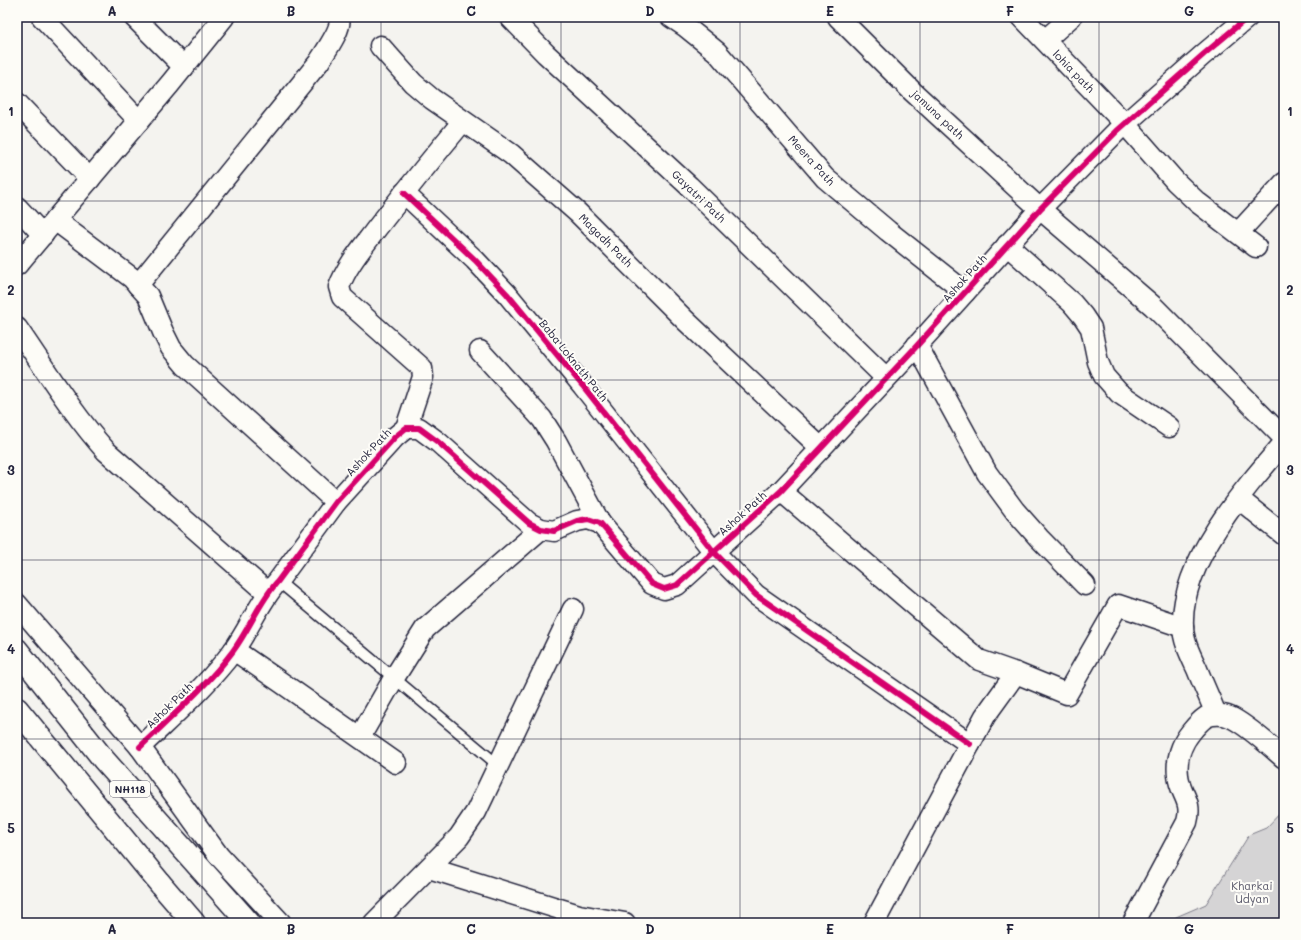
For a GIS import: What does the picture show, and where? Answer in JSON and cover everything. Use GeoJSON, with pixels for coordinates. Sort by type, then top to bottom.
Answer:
{"type":"FeatureCollection","features":[{"type":"Feature","properties":{"kind":"highway","name":"NH118"},"geometry":{"type":"LineString","coordinates":[[17,650],[104,760],[249,923]]}},
{"type":"Feature","properties":{"kind":"highway","name":"NH118"},"geometry":{"type":"LineString","coordinates":[[17,709],[194,923]]}},
{"type":"Feature","properties":{"kind":"street"},"geometry":{"type":"LineString","coordinates":[[42,17],[139,121]]}},
{"type":"Feature","properties":{"kind":"street"},"geometry":{"type":"LineString","coordinates":[[134,17],[184,67]]}},
{"type":"Feature","properties":{"kind":"street"},"geometry":{"type":"LineString","coordinates":[[17,265],[139,121],[224,17]]}},
{"type":"Feature","properties":{"kind":"street"},"geometry":{"type":"LineString","coordinates":[[138,285],[319,62],[334,38],[340,20],[339,17]]}},
{"type":"Feature","properties":{"kind":"street","name":"Gayatri Path"},"geometry":{"type":"LineString","coordinates":[[510,17],[546,54],[689,186],[886,378]]}},
{"type":"Feature","properties":{"kind":"street","name":"Meera Path"},"geometry":{"type":"LineString","coordinates":[[671,17],[717,52],[825,178],[888,231],[965,292]]}},
{"type":"Feature","properties":{"kind":"street","name":"jamuna path"},"geometry":{"type":"LineString","coordinates":[[838,17],[914,92],[1040,209],[1153,306],[1284,438]]}},
{"type":"Feature","properties":{"kind":"street","name":"lohia path"},"geometry":{"type":"LineString","coordinates":[[1022,17],[1125,124],[1175,182],[1197,202],[1256,247]]}},
{"type":"Feature","properties":{"kind":"street"},"geometry":{"type":"LineString","coordinates":[[1044,40],[1071,17]]}},
{"type":"Feature","properties":{"kind":"street","name":"Ashok Path"},"geometry":{"type":"LineString","coordinates":[[480,351],[542,419],[556,441],[600,523],[652,584],[664,589],[677,585],[781,491],[917,345],[1040,209],[1125,124],[1248,17]]}},
{"type":"Feature","properties":{"kind":"street","name":"Magadh Path"},"geometry":{"type":"LineString","coordinates":[[380,46],[413,84],[511,154],[578,212],[686,321],[821,448]]}},
{"type":"Feature","properties":{"kind":"street"},"geometry":{"type":"LineString","coordinates":[[17,103],[90,179]]}},
{"type":"Feature","properties":{"kind":"street"},"geometry":{"type":"LineString","coordinates":[[406,428],[423,377],[422,368],[342,297],[339,287],[342,278],[354,259],[404,193],[463,121]]}},
{"type":"Feature","properties":{"kind":"street"},"geometry":{"type":"LineString","coordinates":[[1238,233],[1284,183]]}},
{"type":"Feature","properties":{"kind":"street","name":"Baba Loknath Path"},"geometry":{"type":"LineString","coordinates":[[404,193],[475,260],[507,294],[583,386],[714,552],[756,595],[970,744]]}},
{"type":"Feature","properties":{"kind":"street"},"geometry":{"type":"LineString","coordinates":[[17,208],[132,278],[148,296],[171,348],[185,365],[336,502]]}},
{"type":"Feature","properties":{"kind":"street"},"geometry":{"type":"LineString","coordinates":[[1007,245],[1072,303],[1084,316],[1091,328],[1098,362],[1104,376],[1119,393],[1169,427]]}},
{"type":"Feature","properties":{"kind":"street"},"geometry":{"type":"LineString","coordinates":[[17,328],[90,433],[106,451],[273,587]]}},
{"type":"Feature","properties":{"kind":"street"},"geometry":{"type":"LineString","coordinates":[[917,345],[987,473],[1015,512],[1085,585]]}},
{"type":"Feature","properties":{"kind":"street","name":"Ashok Path"},"geometry":{"type":"LineString","coordinates":[[140,747],[201,688],[234,650],[273,587],[336,502],[395,437],[406,428],[419,428],[438,442],[529,523],[541,530]]}},
{"type":"Feature","properties":{"kind":"street"},"geometry":{"type":"LineString","coordinates":[[1216,714],[1187,647],[1182,627],[1184,599],[1193,573],[1216,530],[1239,498],[1284,443]]}},
{"type":"Feature","properties":{"kind":"street"},"geometry":{"type":"LineString","coordinates":[[781,491],[980,660],[1067,694],[1118,605],[1182,627]]}},
{"type":"Feature","properties":{"kind":"street"},"geometry":{"type":"LineString","coordinates":[[1239,498],[1284,535]]}},
{"type":"Feature","properties":{"kind":"street"},"geometry":{"type":"LineString","coordinates":[[360,737],[394,678],[425,629],[541,530],[554,531],[577,521],[588,519],[600,523]]}},
{"type":"Feature","properties":{"kind":"street"},"geometry":{"type":"LineString","coordinates":[[17,604],[140,747],[219,856],[281,923]]}},
{"type":"Feature","properties":{"kind":"street"},"geometry":{"type":"LineString","coordinates":[[374,923],[459,837],[476,812],[573,609]]}},
{"type":"Feature","properties":{"kind":"street"},"geometry":{"type":"LineString","coordinates":[[234,650],[396,763]]}},
{"type":"Feature","properties":{"kind":"street"},"geometry":{"type":"LineString","coordinates":[[874,923],[985,716],[1016,673]]}},
{"type":"Feature","properties":{"kind":"street"},"geometry":{"type":"LineString","coordinates":[[1133,923],[1187,822],[1190,813],[1188,802],[1178,776],[1177,765],[1179,753],[1185,739],[1197,725],[1206,717],[1216,714],[1229,716],[1239,722],[1284,758]]}},
{"type":"Feature","properties":{"kind":"street"},"geometry":{"type":"LineString","coordinates":[[429,868],[579,915],[621,923]]}},
{"type":"Feature","properties":{"kind":"lane"},"geometry":{"type":"LineString","coordinates":[[273,587],[394,678],[498,765]]}},
{"type":"Feature","properties":{"kind":"green space","name":"Kharkai Udyan"},"geometry":{"type":"Polygon","coordinates":[[[1284,809],[1284,923],[1169,923],[1176,917],[1206,904],[1249,835],[1266,828],[1284,809]]]}},
{"type":"Feature","properties":{"kind":"cycle path"},"geometry":{"type":"LineString","coordinates":[[140,747],[189,700],[223,664],[239,642],[271,589],[336,502],[395,437],[406,428],[419,428],[438,442],[529,523],[541,529],[554,531],[577,521],[588,519],[600,523],[652,584],[664,589],[677,585],[781,491],[913,350],[1040,209],[1117,131],[1248,17]]}},
{"type":"Feature","properties":{"kind":"cycle path"},"geometry":{"type":"LineString","coordinates":[[404,193],[475,260],[507,294],[583,386],[714,552],[756,595],[970,744]]}}]}
